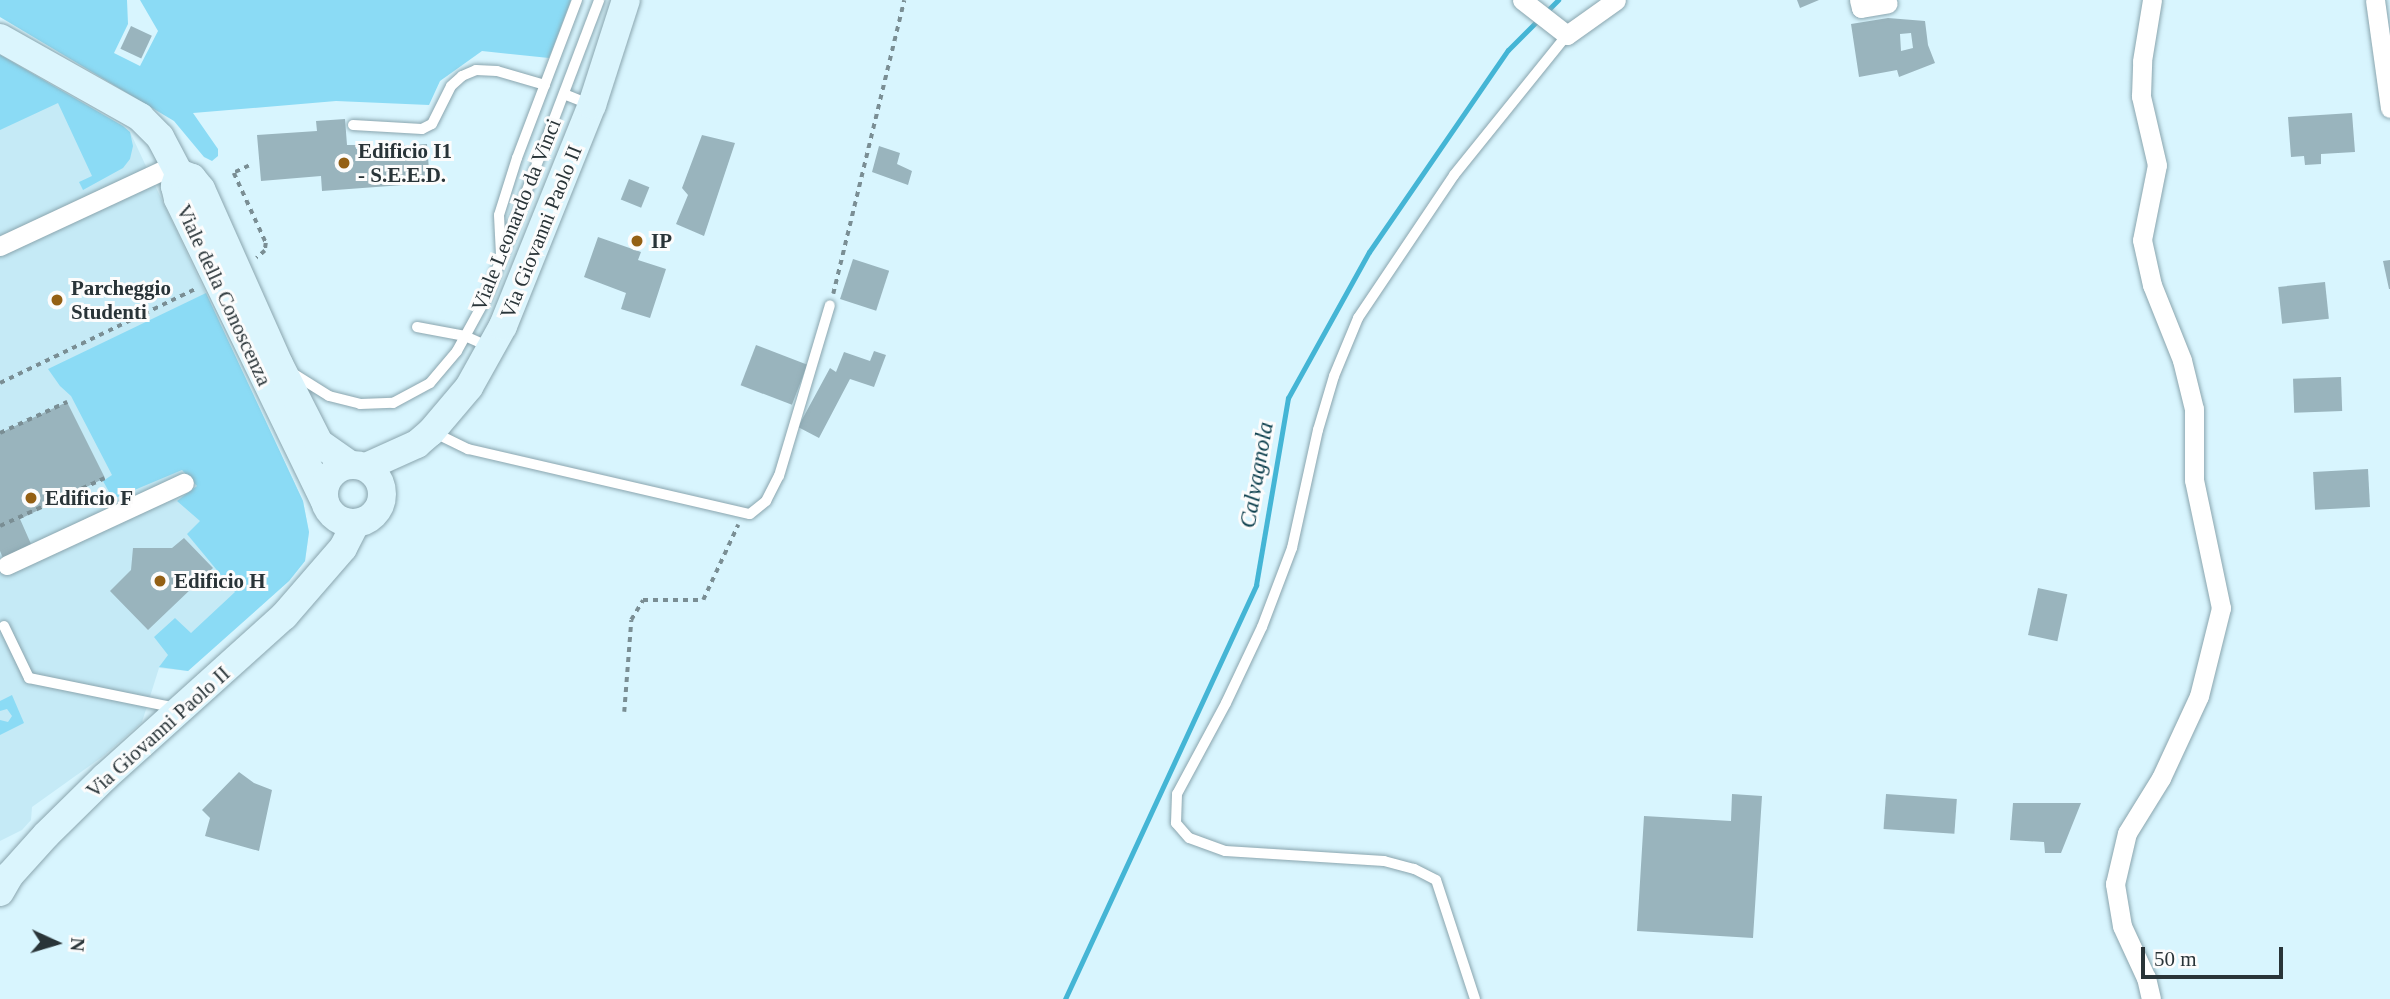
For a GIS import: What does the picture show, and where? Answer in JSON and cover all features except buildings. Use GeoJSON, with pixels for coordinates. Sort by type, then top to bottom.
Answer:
{"type":"FeatureCollection","features":[{"type":"Feature","properties":{"kind":"street","name":"Via Giovanni Paolo II"},"geometry":{"type":"LineString","coordinates":[[382,499],[424,438],[468,387],[478,342],[503,326],[592,105],[626,0]]}},
{"type":"Feature","properties":{"kind":"street"},"geometry":{"type":"LineString","coordinates":[[1522,0],[1562,31],[1616,0]]}},
{"type":"Feature","properties":{"kind":"street"},"geometry":{"type":"LineString","coordinates":[[1859,0],[1861,8],[1888,2]]}},
{"type":"Feature","properties":{"kind":"street"},"geometry":{"type":"LineString","coordinates":[[2151,999],[2146,978],[2122,926],[2115,884],[2127,833],[2161,778],[2199,696],[2221,608],[2194,481],[2194,409],[2182,360],[2152,285],[2142,240],[2157,165],[2141,96],[2142,61],[2152,0]]}},
{"type":"Feature","properties":{"kind":"street"},"geometry":{"type":"LineString","coordinates":[[2375,0],[2390,108]]}},
{"type":"Feature","properties":{"kind":"street"},"geometry":{"type":"LineString","coordinates":[[0,38],[140,117],[160,138],[176,169],[0,246]]}},
{"type":"Feature","properties":{"kind":"street","name":"Viale della Conoscenza"},"geometry":{"type":"LineString","coordinates":[[326,504],[178,199],[175,186],[176,169],[192,178],[201,189],[279,364],[319,443],[357,465]]}},
{"type":"Feature","properties":{"kind":"street","name":"Via Giovanni Paolo II"},"geometry":{"type":"LineString","coordinates":[[357,465],[424,438]]}},
{"type":"Feature","properties":{"kind":"street"},"geometry":{"type":"LineString","coordinates":[[320,576],[326,504],[324,490],[332,472],[357,465],[379,480],[382,499],[373,515],[356,523],[339,520],[326,504]]}},
{"type":"Feature","properties":{"kind":"street"},"geometry":{"type":"LineString","coordinates":[[7,565],[184,483]]}},
{"type":"Feature","properties":{"kind":"street","name":"Via Giovanni Paolo II"},"geometry":{"type":"LineString","coordinates":[[0,892],[36,846],[105,777],[183,710],[284,616],[343,548],[356,523]]}},
{"type":"Feature","properties":{"kind":"street"},"geometry":{"type":"LineString","coordinates":[[0,862],[36,846]]}},
{"type":"Feature","properties":{"kind":"lane"},"geometry":{"type":"LineString","coordinates":[[502,259],[499,215],[577,0]]}},
{"type":"Feature","properties":{"kind":"lane","name":"Viale Leonardo da Vinci"},"geometry":{"type":"LineString","coordinates":[[279,364],[329,396],[360,404],[393,403],[430,383],[457,351],[478,342],[486,298],[599,0]]}},
{"type":"Feature","properties":{"kind":"lane"},"geometry":{"type":"LineString","coordinates":[[1475,999],[1436,880],[1414,869],[1384,861],[1225,851],[1189,838],[1176,823],[1177,794],[1252,649],[1292,548],[1321,419],[1334,376],[1358,318],[1454,175],[1562,31]]}},
{"type":"Feature","properties":{"kind":"lane"},"geometry":{"type":"LineString","coordinates":[[353,125],[422,129],[432,124],[451,86],[476,70],[497,71],[545,85]]}},
{"type":"Feature","properties":{"kind":"lane"},"geometry":{"type":"LineString","coordinates":[[564,94],[592,105]]}},
{"type":"Feature","properties":{"kind":"lane"},"geometry":{"type":"LineString","coordinates":[[424,438],[743,513],[758,511],[779,476],[830,305]]}},
{"type":"Feature","properties":{"kind":"lane"},"geometry":{"type":"LineString","coordinates":[[417,327],[478,342]]}},
{"type":"Feature","properties":{"kind":"lane"},"geometry":{"type":"LineString","coordinates":[[4,626],[29,678],[183,710]]}},
{"type":"Feature","properties":{"kind":"path"},"geometry":{"type":"LineString","coordinates":[[830,305],[904,0]]}},
{"type":"Feature","properties":{"kind":"path"},"geometry":{"type":"LineString","coordinates":[[0,382],[198,287]]}},
{"type":"Feature","properties":{"kind":"path"},"geometry":{"type":"LineString","coordinates":[[0,433],[67,402]]}},
{"type":"Feature","properties":{"kind":"path"},"geometry":{"type":"LineString","coordinates":[[0,526],[105,478]]}},
{"type":"Feature","properties":{"kind":"path"},"geometry":{"type":"LineString","coordinates":[[624,712],[631,620],[643,600],[703,600],[743,513]]}},
{"type":"Feature","properties":{"kind":"shaded area"},"geometry":{"type":"Polygon","coordinates":[[[0,0],[127,0],[128,24],[114,53],[140,66],[158,31],[140,0],[571,0],[549,58],[482,51],[440,81],[429,105],[336,101],[193,113],[218,149],[218,156],[212,161],[204,157],[174,121],[0,17],[0,0]]]}},
{"type":"Feature","properties":{"kind":"shaded area"},"geometry":{"type":"Polygon","coordinates":[[[0,54],[130,132],[303,501],[309,532],[305,561],[289,581],[188,671],[159,668],[142,722],[102,757],[32,807],[31,820],[22,830],[0,841],[0,54]]]}},
{"type":"Feature","properties":{"kind":"shaded area"},"geometry":{"type":"Polygon","coordinates":[[[0,55],[130,132],[133,146],[130,159],[123,168],[83,190],[79,182],[92,176],[58,103],[0,130],[0,55]]]}},
{"type":"Feature","properties":{"kind":"shaded area"},"geometry":{"type":"Polygon","coordinates":[[[206,293],[303,501],[309,532],[305,561],[289,581],[188,671],[159,667],[168,655],[154,637],[175,618],[191,633],[235,592],[187,534],[200,521],[177,501],[197,486],[182,470],[113,499],[103,481],[112,475],[71,396],[48,369],[206,293]]]}},
{"type":"Feature","properties":{"kind":"shaded area"},"geometry":{"type":"Polygon","coordinates":[[[12,695],[24,723],[0,735],[0,720],[8,722],[12,716],[7,709],[0,711],[0,701],[12,695]]]}},
{"type":"Feature","properties":{"kind":"waterway","name":"Calvagnola"},"geometry":{"type":"LineString","coordinates":[[1065,999],[1256,585],[1288,398],[1369,252],[1508,50],[1558,0]]}},
{"type":"Feature","properties":{"kind":"place","name":"Edificio I1 - S.E.E.D."},"geometry":{"type":"Point","coordinates":[344,163]}},
{"type":"Feature","properties":{"kind":"place","name":"IP"},"geometry":{"type":"Point","coordinates":[637,241]}},
{"type":"Feature","properties":{"kind":"place","name":"Parcheggio Studenti"},"geometry":{"type":"Point","coordinates":[57,300]}},
{"type":"Feature","properties":{"kind":"place","name":"Edificio F"},"geometry":{"type":"Point","coordinates":[31,498]}},
{"type":"Feature","properties":{"kind":"place","name":"Edificio H"},"geometry":{"type":"Point","coordinates":[160,581]}}]}
